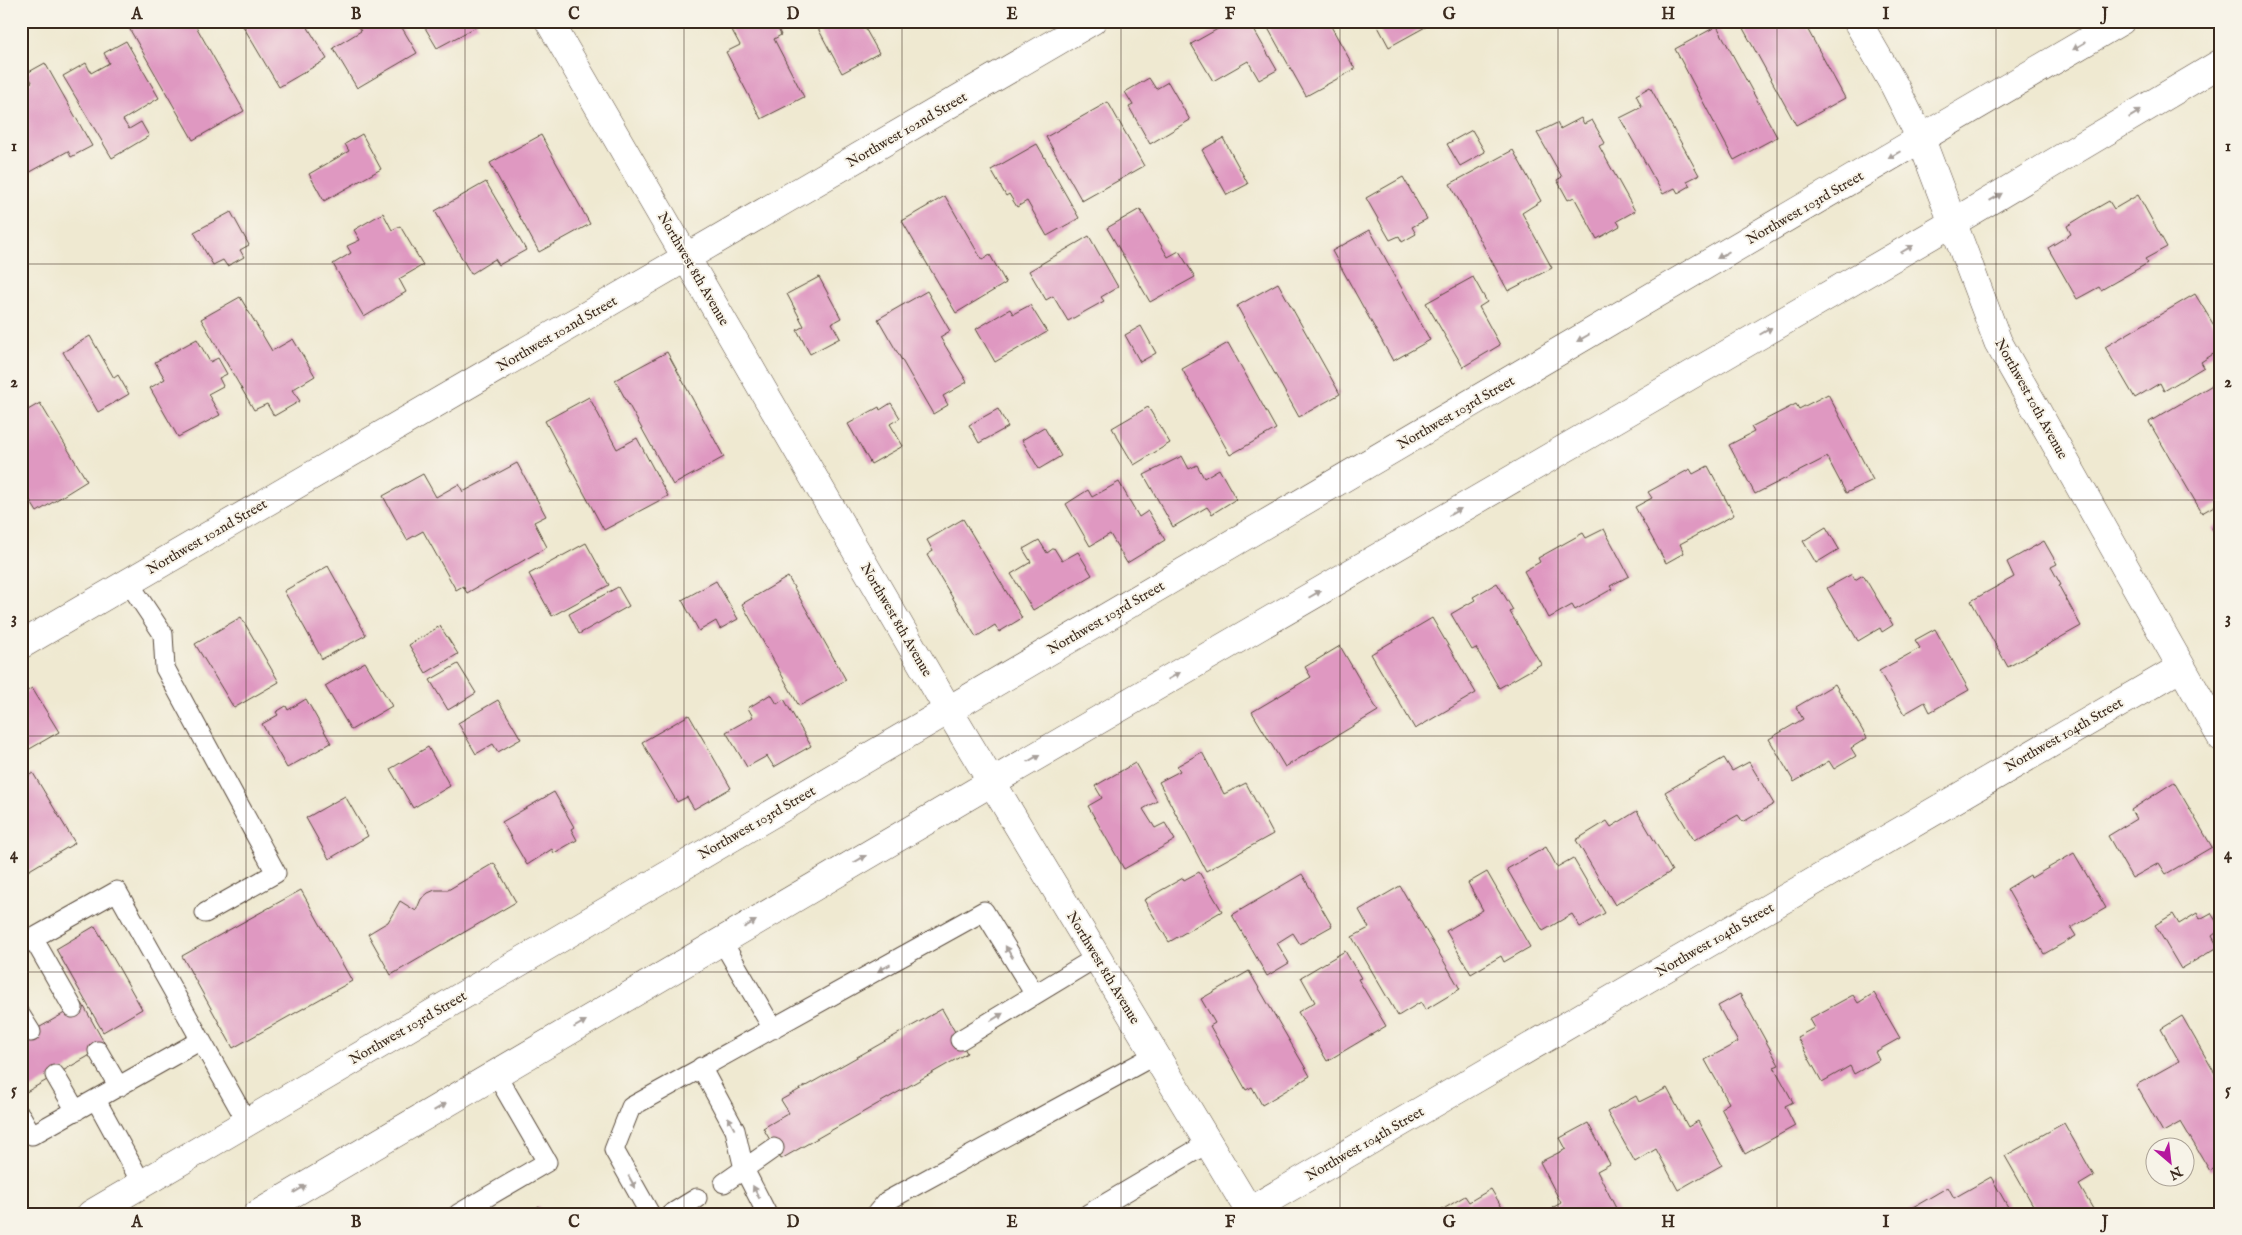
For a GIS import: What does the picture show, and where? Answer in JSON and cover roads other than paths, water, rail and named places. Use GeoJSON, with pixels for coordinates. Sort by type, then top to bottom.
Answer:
{"type":"FeatureCollection","features":[{"type":"Feature","properties":{"kind":"main road","name":"Northwest 8th Avenue"},"geometry":{"type":"LineString","coordinates":[[549,21],[949,711],[1250,1213]]}},
{"type":"Feature","properties":{"kind":"main road","name":"Northwest 102nd Street"},"geometry":{"type":"LineString","coordinates":[[21,645],[687,259],[1092,21]]}},
{"type":"Feature","properties":{"kind":"main road","name":"Northwest 10th Avenue"},"geometry":{"type":"LineString","coordinates":[[1857,21],[1894,85],[1921,139],[1998,342],[2180,668],[2221,737]]}},
{"type":"Feature","properties":{"kind":"main road","name":"Northwest 103rd Street"},"geometry":{"type":"LineString","coordinates":[[91,1214],[2121,21]]}},
{"type":"Feature","properties":{"kind":"main road"},"geometry":{"type":"LineString","coordinates":[[270,1211],[496,1074],[992,782],[1954,222],[2221,63]]}},
{"type":"Feature","properties":{"kind":"main road","name":"Northwest 104th Street"},"geometry":{"type":"LineString","coordinates":[[1250,1213],[2180,668]]}},
{"type":"Feature","properties":{"kind":"lane"},"geometry":{"type":"LineString","coordinates":[[129,583],[163,634],[165,668],[276,873],[205,913]]}},
{"type":"Feature","properties":{"kind":"lane"},"geometry":{"type":"LineString","coordinates":[[73,1008],[27,942],[116,891],[247,1122]]}},
{"type":"Feature","properties":{"kind":"lane"},"geometry":{"type":"LineString","coordinates":[[650,1214],[614,1150],[631,1107],[984,911],[1034,993]]}},
{"type":"Feature","properties":{"kind":"lane"},"geometry":{"type":"LineString","coordinates":[[722,941],[773,1029]]}},
{"type":"Feature","properties":{"kind":"lane"},"geometry":{"type":"LineString","coordinates":[[960,1040],[1034,993],[1096,957]]}},
{"type":"Feature","properties":{"kind":"lane"},"geometry":{"type":"LineString","coordinates":[[21,1016],[31,1032]]}},
{"type":"Feature","properties":{"kind":"lane"},"geometry":{"type":"LineString","coordinates":[[21,1116],[27,1138],[201,1040]]}},
{"type":"Feature","properties":{"kind":"lane"},"geometry":{"type":"LineString","coordinates":[[98,1051],[119,1087]]}},
{"type":"Feature","properties":{"kind":"lane"},"geometry":{"type":"LineString","coordinates":[[876,1214],[887,1201],[1155,1055]]}},
{"type":"Feature","properties":{"kind":"lane"},"geometry":{"type":"LineString","coordinates":[[701,1067],[735,1130],[744,1169],[766,1212],[762,1214]]}},
{"type":"Feature","properties":{"kind":"lane"},"geometry":{"type":"LineString","coordinates":[[458,1214],[546,1162],[496,1074]]}},
{"type":"Feature","properties":{"kind":"lane"},"geometry":{"type":"LineString","coordinates":[[55,1075],[76,1111]]}},
{"type":"Feature","properties":{"kind":"lane"},"geometry":{"type":"LineString","coordinates":[[96,1100],[142,1184]]}},
{"type":"Feature","properties":{"kind":"lane"},"geometry":{"type":"LineString","coordinates":[[1088,1214],[1208,1143]]}},
{"type":"Feature","properties":{"kind":"lane"},"geometry":{"type":"LineString","coordinates":[[724,1183],[774,1148]]}},
{"type":"Feature","properties":{"kind":"lane"},"geometry":{"type":"LineString","coordinates":[[671,1214],[697,1198]]}}]}
